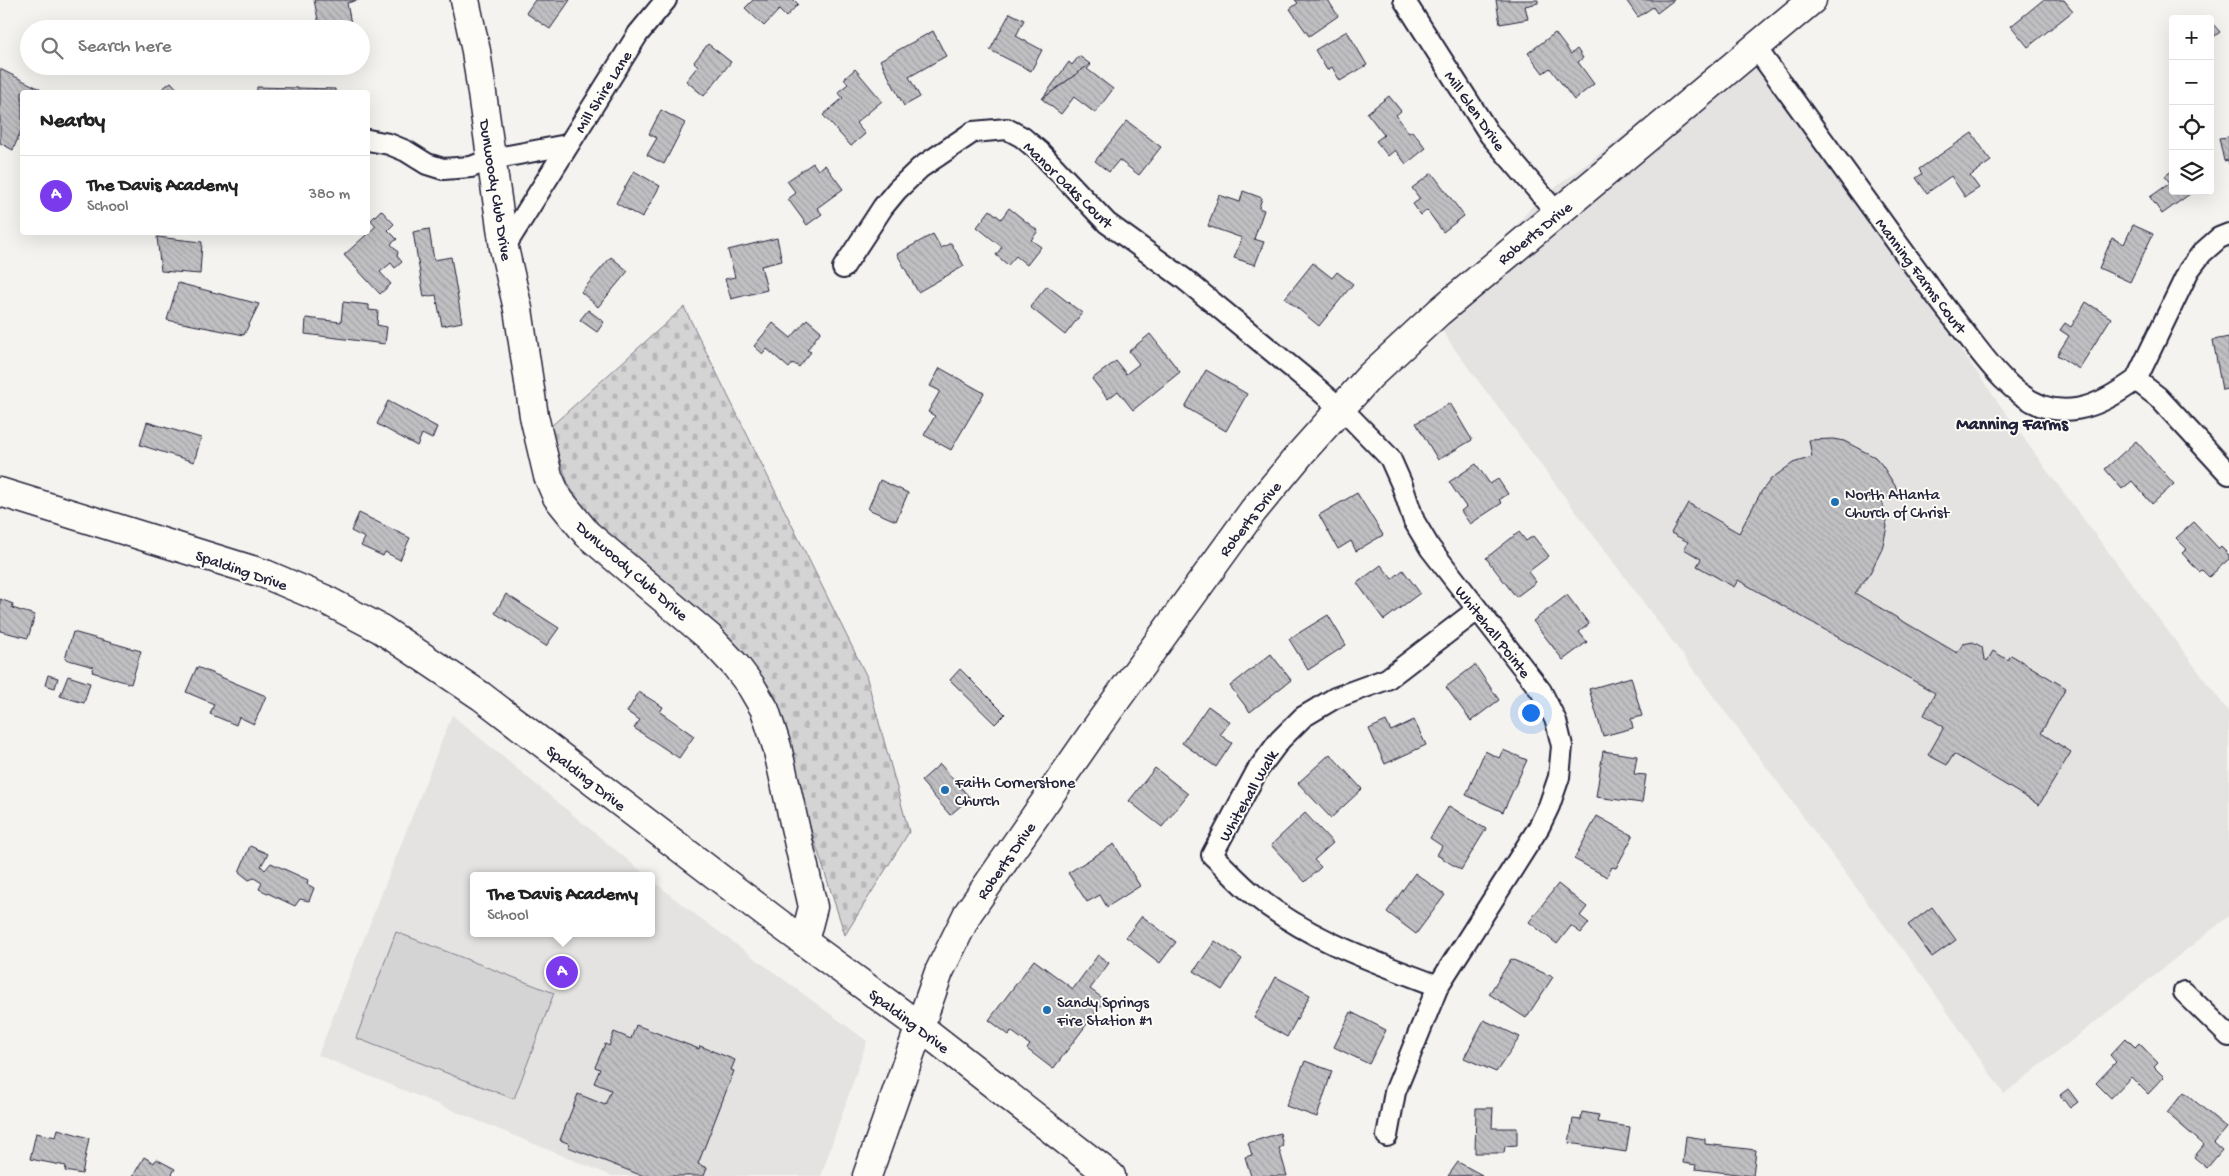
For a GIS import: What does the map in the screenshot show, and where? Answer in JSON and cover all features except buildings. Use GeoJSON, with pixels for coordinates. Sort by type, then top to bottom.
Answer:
{"type":"FeatureCollection","features":[{"type":"Feature","properties":{"kind":"street","name":"Dunwoody Club Drive"},"geometry":{"type":"LineString","coordinates":[[464,0],[476,51],[504,248],[518,308],[541,451],[548,476],[558,497],[588,534],[709,637],[736,666],[751,686],[765,710],[777,747],[813,907],[804,941]]}},
{"type":"Feature","properties":{"kind":"street","name":"Mill Shire Lane"},"geometry":{"type":"LineString","coordinates":[[370,140],[389,144],[427,164],[443,169],[471,167],[492,159],[567,145],[638,34],[666,0]]}},
{"type":"Feature","properties":{"kind":"street","name":"Mill Glen Drive"},"geometry":{"type":"LineString","coordinates":[[1404,0],[1490,135],[1557,212]]}},
{"type":"Feature","properties":{"kind":"street","name":"Roberts Drive"},"geometry":{"type":"LineString","coordinates":[[867,1176],[939,972],[968,913],[1210,568],[1335,404],[1370,376],[1432,317],[1812,0]]}},
{"type":"Feature","properties":{"kind":"street","name":"Manning Farms Court"},"geometry":{"type":"LineString","coordinates":[[1756,48],[1937,299],[1994,370],[2019,394],[2043,406],[2068,409],[2091,407],[2114,396],[2136,380],[2189,270],[2202,253],[2219,238],[2229,234]]}},
{"type":"Feature","properties":{"kind":"street","name":"Manor Oaks Court"},"geometry":{"type":"LineString","coordinates":[[843,268],[883,207],[897,190],[920,168],[973,132],[1007,129],[1040,152],[1107,223],[1183,278],[1335,404]]}},
{"type":"Feature","properties":{"kind":"street"},"geometry":{"type":"LineString","coordinates":[[504,248],[567,145]]}},
{"type":"Feature","properties":{"kind":"street"},"geometry":{"type":"LineString","coordinates":[[2136,380],[2158,397],[2229,474]]}},
{"type":"Feature","properties":{"kind":"street","name":"Whitehall Pointe"},"geometry":{"type":"LineString","coordinates":[[1335,404],[1390,458],[1402,485],[1414,521],[1430,548],[1541,691],[1556,721],[1562,746],[1559,777],[1539,827],[1438,986],[1395,1092],[1387,1136]]}},
{"type":"Feature","properties":{"kind":"street","name":"Spalding Drive"},"geometry":{"type":"LineString","coordinates":[[0,492],[265,574],[324,599],[381,629],[481,696],[919,1026],[1111,1176]]}},
{"type":"Feature","properties":{"kind":"street","name":"Whitehall Walk"},"geometry":{"type":"LineString","coordinates":[[1438,986],[1380,964],[1305,930],[1253,895],[1212,855],[1258,771],[1280,740],[1303,717],[1335,698],[1387,679],[1478,610]]}},
{"type":"Feature","properties":{"kind":"street"},"geometry":{"type":"LineString","coordinates":[[2184,992],[2229,1036]]}},
{"type":"Feature","properties":{"kind":"shaded area"},"geometry":{"type":"Polygon","coordinates":[[[1743,44],[2045,468],[2229,712],[2229,916],[2004,1094],[1931,988],[1453,347],[1437,322],[1534,204],[1743,44]]]}},
{"type":"Feature","properties":{"kind":"shaded area"},"geometry":{"type":"Polygon","coordinates":[[[452,715],[642,872],[470,872],[470,937],[655,937],[655,882],[680,903],[867,1041],[821,1176],[612,1176],[318,1055],[452,715]]]}},
{"type":"Feature","properties":{"kind":"green space"},"geometry":{"type":"Polygon","coordinates":[[[684,307],[866,675],[909,832],[845,935],[800,796],[775,696],[760,674],[724,633],[611,543],[583,511],[568,483],[549,428],[684,307]]]}},
{"type":"Feature","properties":{"kind":"green space"},"geometry":{"type":"Polygon","coordinates":[[[396,932],[554,993],[514,1099],[356,1038],[396,932]]]}},
{"type":"Feature","properties":{"kind":"place","name":"North Atlanta Church of Christ"},"geometry":{"type":"Point","coordinates":[1835,502]}},
{"type":"Feature","properties":{"kind":"place","name":"Faith Cornerstone Church"},"geometry":{"type":"Point","coordinates":[945,790]}},
{"type":"Feature","properties":{"kind":"place","name":"The Davis Academy"},"geometry":{"type":"Point","coordinates":[562,972]}},
{"type":"Feature","properties":{"kind":"place","name":"Sandy Springs Fire Station #1"},"geometry":{"type":"Point","coordinates":[1047,1010]}},
{"type":"Feature","properties":{"kind":"district","name":"Manning Farms"},"geometry":{"type":"Point","coordinates":[2012,423]}}]}
